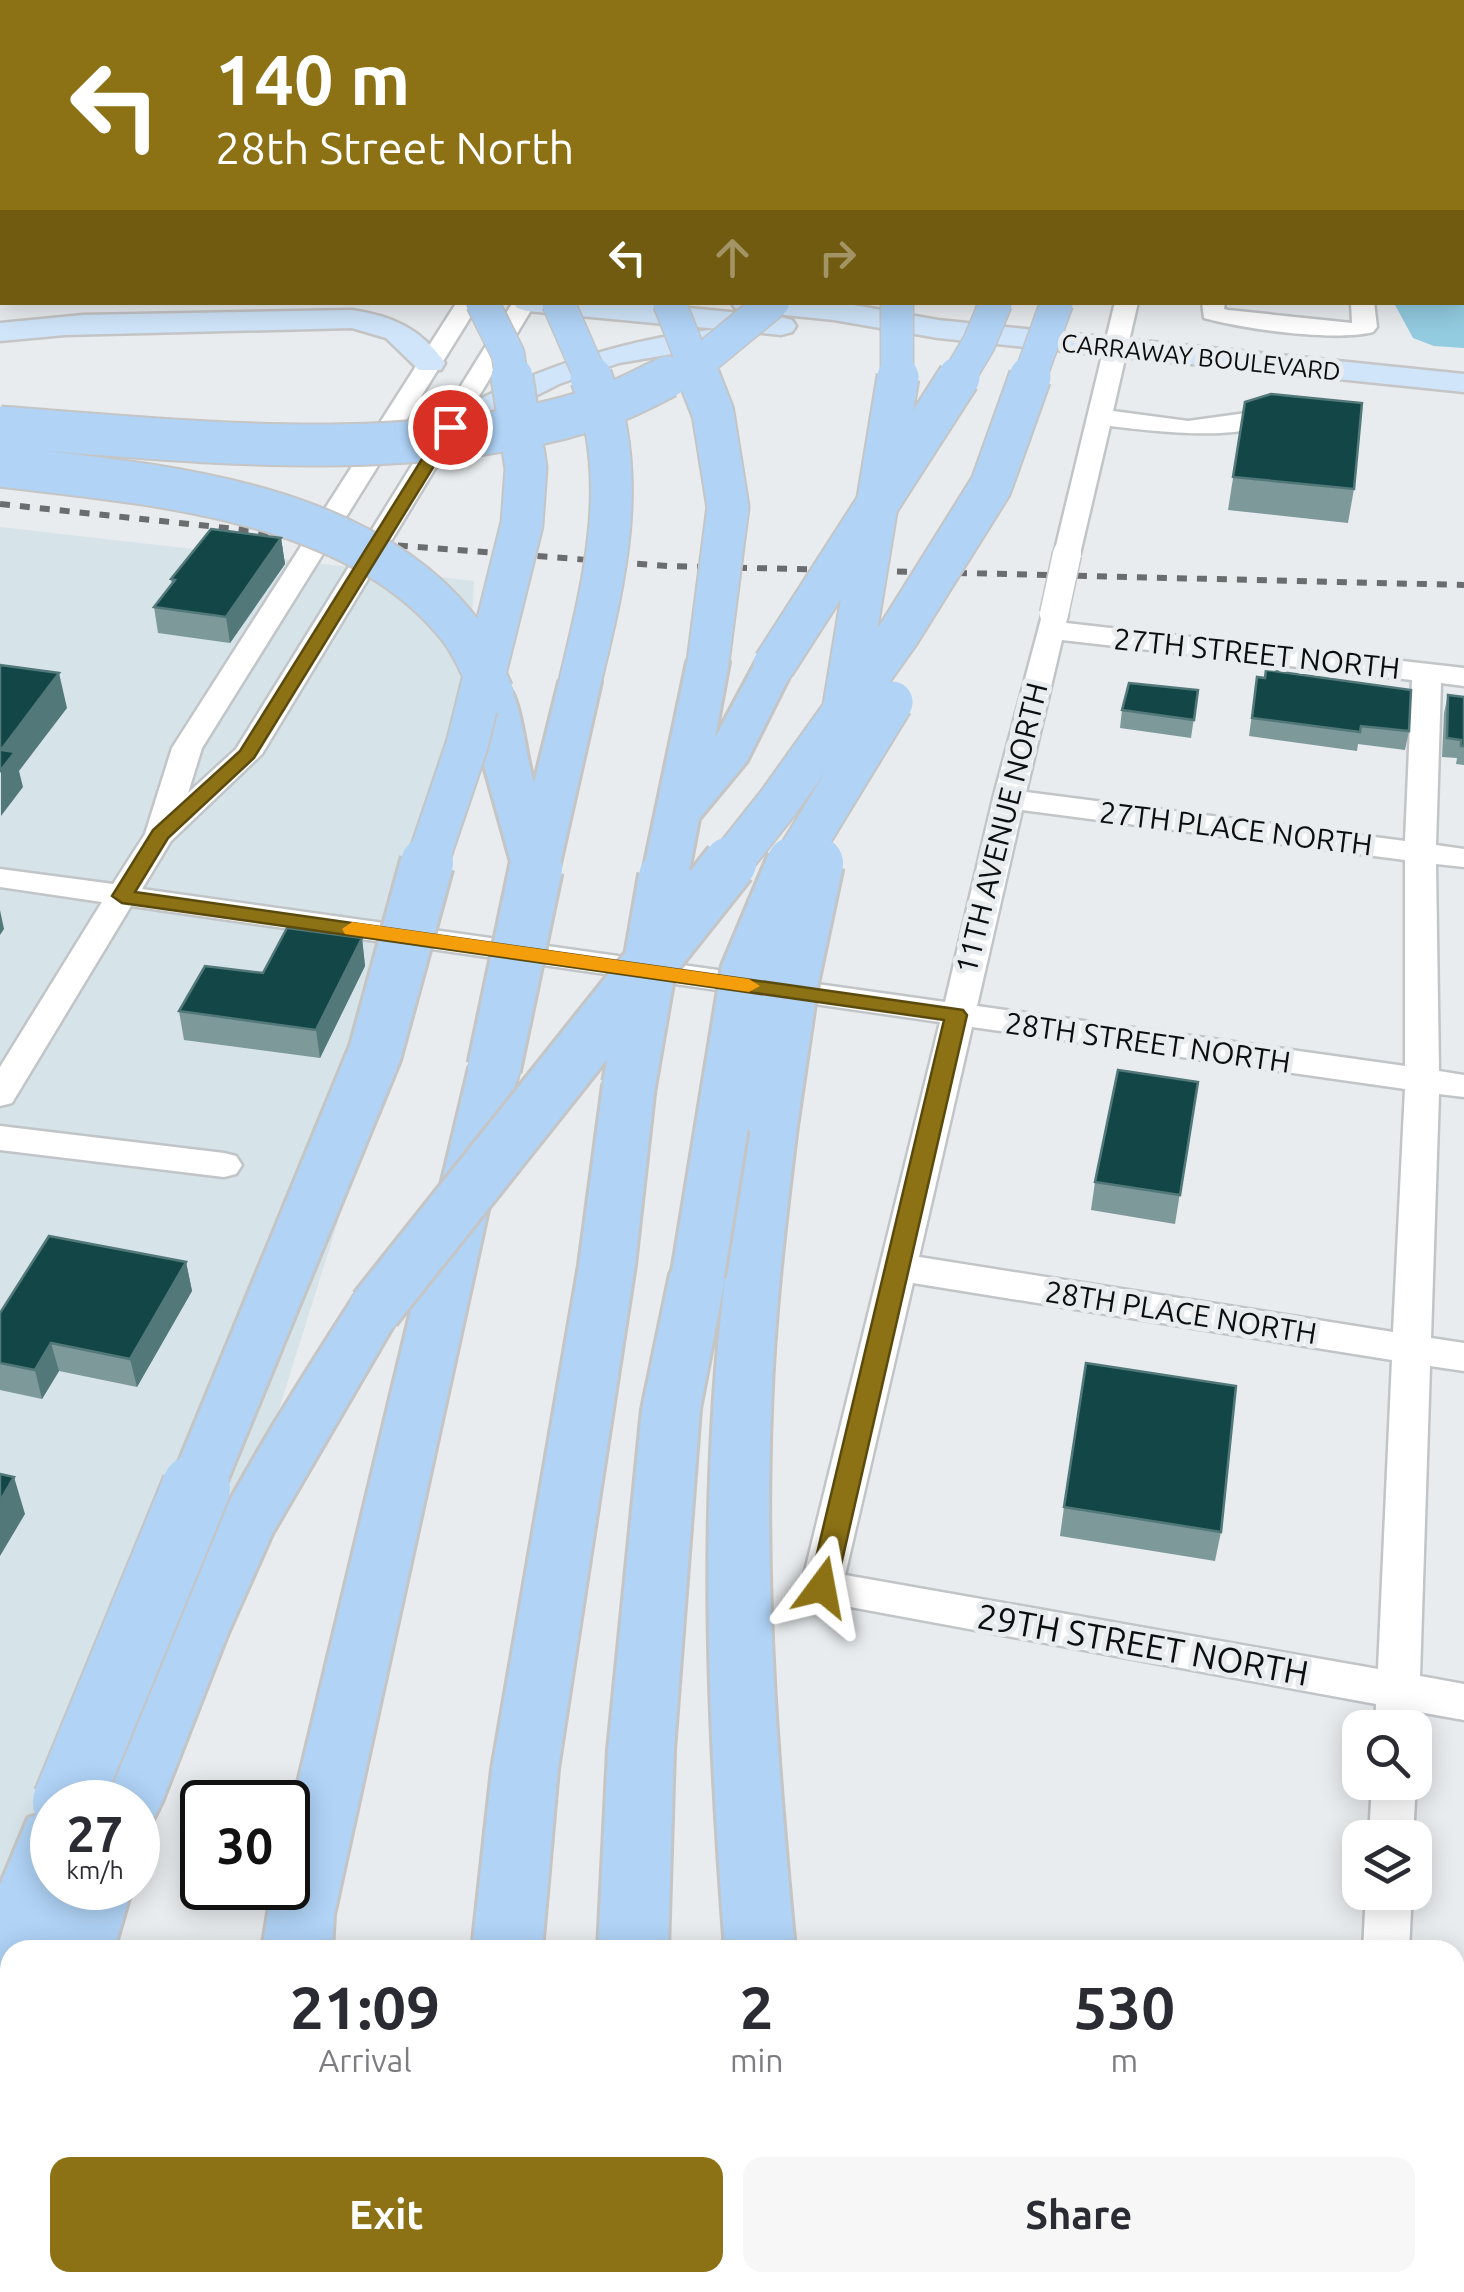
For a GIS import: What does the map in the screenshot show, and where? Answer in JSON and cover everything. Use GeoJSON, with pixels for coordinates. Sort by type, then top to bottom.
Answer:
{"type":"FeatureCollection","features":[{"type":"Feature","properties":{"kind":"highway"},"geometry":{"type":"LineString","coordinates":[[76,1780],[375,1053],[419,887],[467,745],[522,524],[526,468],[508,354],[484,305]]}},
{"type":"Feature","properties":{"kind":"highway"},"geometry":{"type":"LineString","coordinates":[[299,1940],[304,1896],[580,682],[610,513],[606,421],[595,383],[559,305]]}},
{"type":"Feature","properties":{"kind":"highway"},"geometry":{"type":"LineString","coordinates":[[509,1940],[525,1768],[606,1265],[629,1085],[708,662],[728,506],[713,413],[671,305]]}},
{"type":"Feature","properties":{"kind":"highway"},"geometry":{"type":"LineString","coordinates":[[0,427],[260,443],[398,442],[461,435],[585,411],[633,397],[706,361],[770,305]]}},
{"type":"Feature","properties":{"kind":"highway"},"geometry":{"type":"LineString","coordinates":[[759,1940],[743,1758],[738,1575],[740,1446],[751,1275],[792,981],[838,756],[856,618],[900,362],[897,305]]}},
{"type":"Feature","properties":{"kind":"highway"},"geometry":{"type":"LineString","coordinates":[[677,818],[725,760],[774,665],[904,458],[973,357],[995,305]]}},
{"type":"Feature","properties":{"kind":"highway"},"geometry":{"type":"LineString","coordinates":[[137,1780],[201,1621],[291,1442],[375,1309],[778,803],[898,635],[991,486],[1056,305]]}},
{"type":"Feature","properties":{"kind":"highway"},"geometry":{"type":"LineString","coordinates":[[633,1940],[641,1750],[671,1409],[698,1274],[747,973],[758,936],[786,873],[859,751],[1008,528],[1039,456],[1086,305]]}},
{"type":"Feature","properties":{"kind":"highway"},"geometry":{"type":"LineString","coordinates":[[0,466],[234,499],[300,518],[366,551],[422,591],[466,638],[494,698],[501,748],[536,868]]}},
{"type":"Feature","properties":{"kind":"highway"},"geometry":{"type":"LineString","coordinates":[[12,1940],[30,1895]]}},
{"type":"Feature","properties":{"kind":"highway"},"geometry":{"type":"LineString","coordinates":[[82,1940],[91,1910]]}},
{"type":"Feature","properties":{"kind":"main road"},"geometry":{"type":"LineString","coordinates":[[0,310],[49,305]]}},
{"type":"Feature","properties":{"kind":"main road"},"geometry":{"type":"LineString","coordinates":[[0,332],[302,305]]}},
{"type":"Feature","properties":{"kind":"main road","name":"CARRAWAY BOULEVARD"},"geometry":{"type":"LineString","coordinates":[[558,305],[823,330],[938,329]]}},
{"type":"Feature","properties":{"kind":"main road","name":"CARRAWAY BOULEVARD"},"geometry":{"type":"LineString","coordinates":[[775,305],[938,329],[1464,383]]}},
{"type":"Feature","properties":{"kind":"main road"},"geometry":{"type":"LineString","coordinates":[[54,326],[352,318],[398,330],[417,344],[430,363]]}},
{"type":"Feature","properties":{"kind":"main road"},"geometry":{"type":"LineString","coordinates":[[450,427],[522,386],[596,358],[692,341],[823,330]]}},
{"type":"Feature","properties":{"kind":"street"},"geometry":{"type":"LineString","coordinates":[[0,1095],[160,834],[187,748],[468,305]]}},
{"type":"Feature","properties":{"kind":"street"},"geometry":{"type":"LineString","coordinates":[[160,834],[247,754],[524,305]]}},
{"type":"Feature","properties":{"kind":"street","name":"11TH AVENUE NORTH"},"geometry":{"type":"LineString","coordinates":[[822,1587],[1126,305]]}},
{"type":"Feature","properties":{"kind":"street"},"geometry":{"type":"LineString","coordinates":[[1213,305],[1212,312],[1227,317],[1352,330],[1365,327],[1362,305]]}},
{"type":"Feature","properties":{"kind":"street"},"geometry":{"type":"LineString","coordinates":[[1100,417],[1188,428],[1260,418]]}},
{"type":"Feature","properties":{"kind":"street","name":"27TH STREET NORTH"},"geometry":{"type":"LineString","coordinates":[[1052,622],[1464,677]]}},
{"type":"Feature","properties":{"kind":"street"},"geometry":{"type":"LineString","coordinates":[[1398,1709],[1422,1080],[1420,852],[1427,672]]}},
{"type":"Feature","properties":{"kind":"street","name":"27TH PLACE NORTH"},"geometry":{"type":"LineString","coordinates":[[1008,799],[1464,858]]}},
{"type":"Feature","properties":{"kind":"street","name":"28TH STREET NORTH"},"geometry":{"type":"LineString","coordinates":[[0,878],[1464,1086]]}},
{"type":"Feature","properties":{"kind":"street"},"geometry":{"type":"LineString","coordinates":[[0,1138],[224,1165]]}},
{"type":"Feature","properties":{"kind":"street","name":"28TH PLACE NORTH"},"geometry":{"type":"LineString","coordinates":[[898,1267],[1464,1357]]}},
{"type":"Feature","properties":{"kind":"street","name":"29TH STREET NORTH"},"geometry":{"type":"LineString","coordinates":[[822,1587],[1398,1709],[1464,1702]]}},
{"type":"Feature","properties":{"kind":"street"},"geometry":{"type":"LineString","coordinates":[[1387,1940],[1388,1910]]}},
{"type":"Feature","properties":{"kind":"shaded area"},"geometry":{"type":"Polygon","coordinates":[[[1395,305],[1464,305],[1464,348],[1434,346],[1413,338],[1395,305]]]}},
{"type":"Feature","properties":{"kind":"shaded area"},"geometry":{"type":"Polygon","coordinates":[[[0,527],[474,581],[460,833],[160,1788],[160,1780],[30,1780],[30,1910],[121,1910],[111,1940],[0,1940],[0,527]]]}},
{"type":"Feature","properties":{"kind":"building"},"geometry":{"type":"Polygon","coordinates":[[[1271,394],[1362,403],[1354,489],[1233,477],[1245,402],[1271,394]]]}},
{"type":"Feature","properties":{"kind":"building"},"geometry":{"type":"Polygon","coordinates":[[[211,529],[281,538],[226,617],[154,607],[175,580],[171,579],[211,529]]]}},
{"type":"Feature","properties":{"kind":"building"},"geometry":{"type":"Polygon","coordinates":[[[0,665],[59,673],[1,750],[15,752],[0,771],[0,665]]]}},
{"type":"Feature","properties":{"kind":"building"},"geometry":{"type":"Polygon","coordinates":[[[1266,670],[1411,690],[1409,731],[1361,726],[1360,732],[1252,718],[1257,677],[1265,678],[1266,670]]]}},
{"type":"Feature","properties":{"kind":"building"},"geometry":{"type":"Polygon","coordinates":[[[1129,683],[1198,690],[1194,720],[1122,710],[1129,683]]]}},
{"type":"Feature","properties":{"kind":"building"},"geometry":{"type":"Polygon","coordinates":[[[1448,695],[1464,697],[1464,746],[1461,740],[1447,738],[1448,695]]]}},
{"type":"Feature","properties":{"kind":"building"},"geometry":{"type":"Polygon","coordinates":[[[287,928],[362,938],[316,1030],[179,1011],[205,966],[263,973],[287,928]]]}},
{"type":"Feature","properties":{"kind":"building"},"geometry":{"type":"Polygon","coordinates":[[[1118,1070],[1198,1082],[1180,1195],[1095,1182],[1118,1070]]]}},
{"type":"Feature","properties":{"kind":"building"},"geometry":{"type":"Polygon","coordinates":[[[49,1236],[186,1262],[130,1359],[51,1343],[35,1370],[0,1363],[0,1313],[49,1236]]]}},
{"type":"Feature","properties":{"kind":"building"},"geometry":{"type":"Polygon","coordinates":[[[1086,1363],[1236,1386],[1221,1532],[1064,1507],[1086,1363]]]}},
{"type":"Feature","properties":{"kind":"building"},"geometry":{"type":"Polygon","coordinates":[[[0,1474],[14,1477],[0,1501],[0,1474]]]}},
{"type":"Feature","properties":{"kind":"railway"},"geometry":{"type":"LineString","coordinates":[[0,504],[378,544],[668,566],[1464,585]]}},
{"type":"Feature","properties":{"kind":"slow traffic"},"geometry":{"type":"LineString","coordinates":[[352,929],[749,986]]}},
{"type":"Feature","properties":{"kind":"route"},"geometry":{"type":"LineString","coordinates":[[450,427],[247,754],[160,834],[122,896],[956,1015],[822,1587]]}}]}
